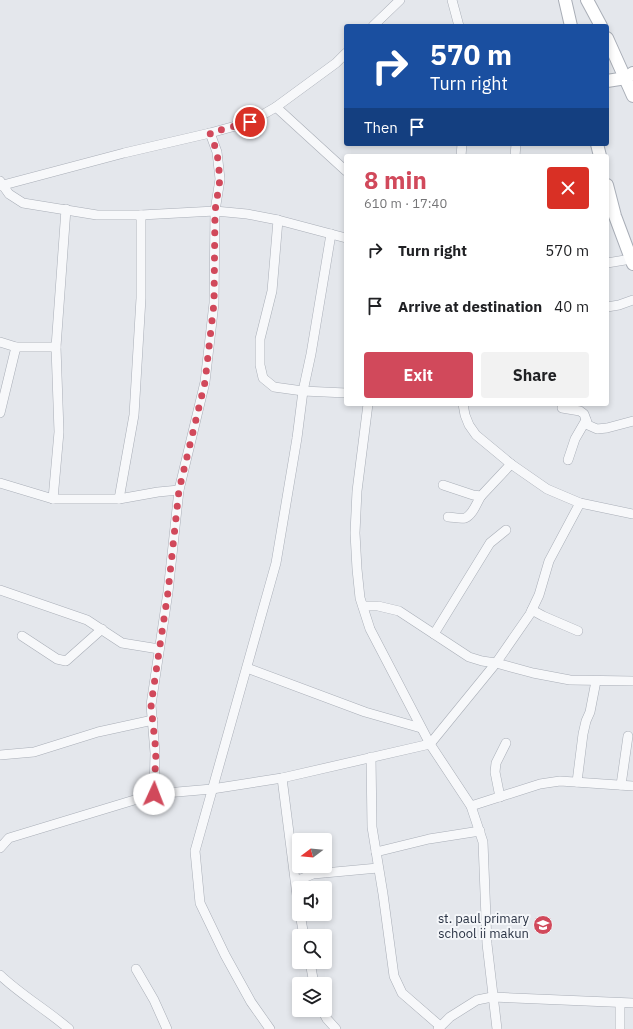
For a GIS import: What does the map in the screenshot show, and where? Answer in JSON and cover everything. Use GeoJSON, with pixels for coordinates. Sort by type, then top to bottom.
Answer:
{"type":"FeatureCollection","features":[{"type":"Feature","properties":{"kind":"main road"},"geometry":{"type":"LineString","coordinates":[[565,0],[571,24]]}},
{"type":"Feature","properties":{"kind":"main road"},"geometry":{"type":"LineString","coordinates":[[587,0],[600,24]]}},
{"type":"Feature","properties":{"kind":"main road"},"geometry":{"type":"LineString","coordinates":[[609,41],[630,75],[633,96]]}},
{"type":"Feature","properties":{"kind":"main road"},"geometry":{"type":"LineString","coordinates":[[609,80],[630,75]]}},
{"type":"Feature","properties":{"kind":"main road"},"geometry":{"type":"LineString","coordinates":[[609,193],[615,216],[632,261]]}},
{"type":"Feature","properties":{"kind":"street"},"geometry":{"type":"LineString","coordinates":[[375,24],[400,0]]}},
{"type":"Feature","properties":{"kind":"street"},"geometry":{"type":"LineString","coordinates":[[452,0],[458,24]]}},
{"type":"Feature","properties":{"kind":"street"},"geometry":{"type":"LineString","coordinates":[[344,55],[336,63],[276,107],[250,122],[1,184],[9,194],[23,203],[97,216],[215,211],[247,214],[278,220],[344,237]]}},
{"type":"Feature","properties":{"kind":"street"},"geometry":{"type":"LineString","coordinates":[[276,107],[344,169]]}},
{"type":"Feature","properties":{"kind":"street"},"geometry":{"type":"LineString","coordinates":[[154,794],[156,752],[151,705],[168,592],[179,490],[205,382],[214,303],[215,211],[220,179],[217,152],[210,133]]}},
{"type":"Feature","properties":{"kind":"street"},"geometry":{"type":"LineString","coordinates":[[53,499],[59,432],[56,347],[66,210]]}},
{"type":"Feature","properties":{"kind":"street"},"geometry":{"type":"LineString","coordinates":[[119,499],[134,415],[141,298],[141,215]]}},
{"type":"Feature","properties":{"kind":"street"},"geometry":{"type":"LineString","coordinates":[[278,220],[272,291],[260,339],[260,365],[263,378],[274,387],[303,391],[344,393]]}},
{"type":"Feature","properties":{"kind":"street"},"geometry":{"type":"LineString","coordinates":[[270,1029],[247,995],[225,955],[200,903],[194,851],[276,563],[298,438],[303,391],[311,354],[331,234]]}},
{"type":"Feature","properties":{"kind":"street"},"geometry":{"type":"LineString","coordinates":[[609,263],[632,261]]}},
{"type":"Feature","properties":{"kind":"street"},"geometry":{"type":"LineString","coordinates":[[609,306],[633,300]]}},
{"type":"Feature","properties":{"kind":"street"},"geometry":{"type":"LineString","coordinates":[[0,342],[16,346],[56,347]]}},
{"type":"Feature","properties":{"kind":"street"},"geometry":{"type":"LineString","coordinates":[[0,413],[16,346]]}},
{"type":"Feature","properties":{"kind":"street"},"geometry":{"type":"LineString","coordinates":[[368,406],[357,491],[355,533],[360,598],[370,629],[430,744],[471,806],[480,832],[483,842],[487,944],[492,997],[497,1029]]}},
{"type":"Feature","properties":{"kind":"street"},"geometry":{"type":"LineString","coordinates":[[463,406],[469,425],[476,435],[511,464],[547,489],[580,503],[607,510],[633,514]]}},
{"type":"Feature","properties":{"kind":"street"},"geometry":{"type":"LineString","coordinates":[[562,408],[580,411],[584,414],[588,425],[597,429],[633,421]]}},
{"type":"Feature","properties":{"kind":"street"},"geometry":{"type":"LineString","coordinates":[[568,460],[575,439],[586,420]]}},
{"type":"Feature","properties":{"kind":"street"},"geometry":{"type":"LineString","coordinates":[[448,517],[464,518],[469,515],[481,496],[511,464]]}},
{"type":"Feature","properties":{"kind":"street"},"geometry":{"type":"LineString","coordinates":[[0,483],[53,499],[119,499],[179,490]]}},
{"type":"Feature","properties":{"kind":"street"},"geometry":{"type":"LineString","coordinates":[[443,485],[472,495],[481,496]]}},
{"type":"Feature","properties":{"kind":"street"},"geometry":{"type":"LineString","coordinates":[[0,848],[9,838],[154,794],[212,789],[282,778],[430,744],[496,663],[532,610],[539,595],[549,561],[580,503]]}},
{"type":"Feature","properties":{"kind":"street"},"geometry":{"type":"LineString","coordinates":[[434,634],[490,543],[506,530]]}},
{"type":"Feature","properties":{"kind":"street"},"geometry":{"type":"LineString","coordinates":[[0,590],[88,620],[122,643],[159,649]]}},
{"type":"Feature","properties":{"kind":"street"},"geometry":{"type":"LineString","coordinates":[[363,606],[378,606],[399,611],[469,657],[482,661],[570,680],[633,681]]}},
{"type":"Feature","properties":{"kind":"street"},"geometry":{"type":"LineString","coordinates":[[532,610],[578,631]]}},
{"type":"Feature","properties":{"kind":"street"},"geometry":{"type":"LineString","coordinates":[[22,636],[57,659],[66,661],[102,629]]}},
{"type":"Feature","properties":{"kind":"street"},"geometry":{"type":"LineString","coordinates":[[247,668],[365,712],[421,728]]}},
{"type":"Feature","properties":{"kind":"street"},"geometry":{"type":"LineString","coordinates":[[577,782],[583,734],[590,712],[596,681]]}},
{"type":"Feature","properties":{"kind":"street"},"geometry":{"type":"LineString","coordinates":[[0,754],[34,752],[98,732],[152,720]]}},
{"type":"Feature","properties":{"kind":"street"},"geometry":{"type":"LineString","coordinates":[[621,785],[628,736]]}},
{"type":"Feature","properties":{"kind":"street"},"geometry":{"type":"LineString","coordinates":[[500,797],[495,772],[496,763],[506,744]]}},
{"type":"Feature","properties":{"kind":"street"},"geometry":{"type":"LineString","coordinates":[[371,758],[372,827],[394,976],[402,993],[439,1028],[450,1017],[477,1000],[492,997],[633,1004]]}},
{"type":"Feature","properties":{"kind":"street"},"geometry":{"type":"LineString","coordinates":[[282,778],[296,881],[313,874],[378,868]]}},
{"type":"Feature","properties":{"kind":"street"},"geometry":{"type":"LineString","coordinates":[[471,806],[540,784],[560,781],[633,786]]}},
{"type":"Feature","properties":{"kind":"street"},"geometry":{"type":"LineString","coordinates":[[376,852],[429,839],[480,832]]}},
{"type":"Feature","properties":{"kind":"street"},"geometry":{"type":"LineString","coordinates":[[136,969],[154,1000],[167,1029]]}},
{"type":"Feature","properties":{"kind":"street"},"geometry":{"type":"LineString","coordinates":[[0,975],[12,987],[59,1020],[69,1029]]}},
{"type":"Feature","properties":{"kind":"street"},"geometry":{"type":"LineString","coordinates":[[620,1003],[620,1029]]}},
{"type":"Feature","properties":{"kind":"street"},"geometry":{"type":"LineString","coordinates":[[326,1017],[336,1029]]}},
{"type":"Feature","properties":{"kind":"place","name":"st. paul primary school ii makun"},"geometry":{"type":"Point","coordinates":[543,925]}},
{"type":"Feature","properties":{"kind":"route"},"geometry":{"type":"LineString","coordinates":[[154,794],[156,752],[151,705],[168,592],[179,490],[205,382],[214,303],[215,211],[220,179],[217,152],[210,133],[250,122]]}}]}
